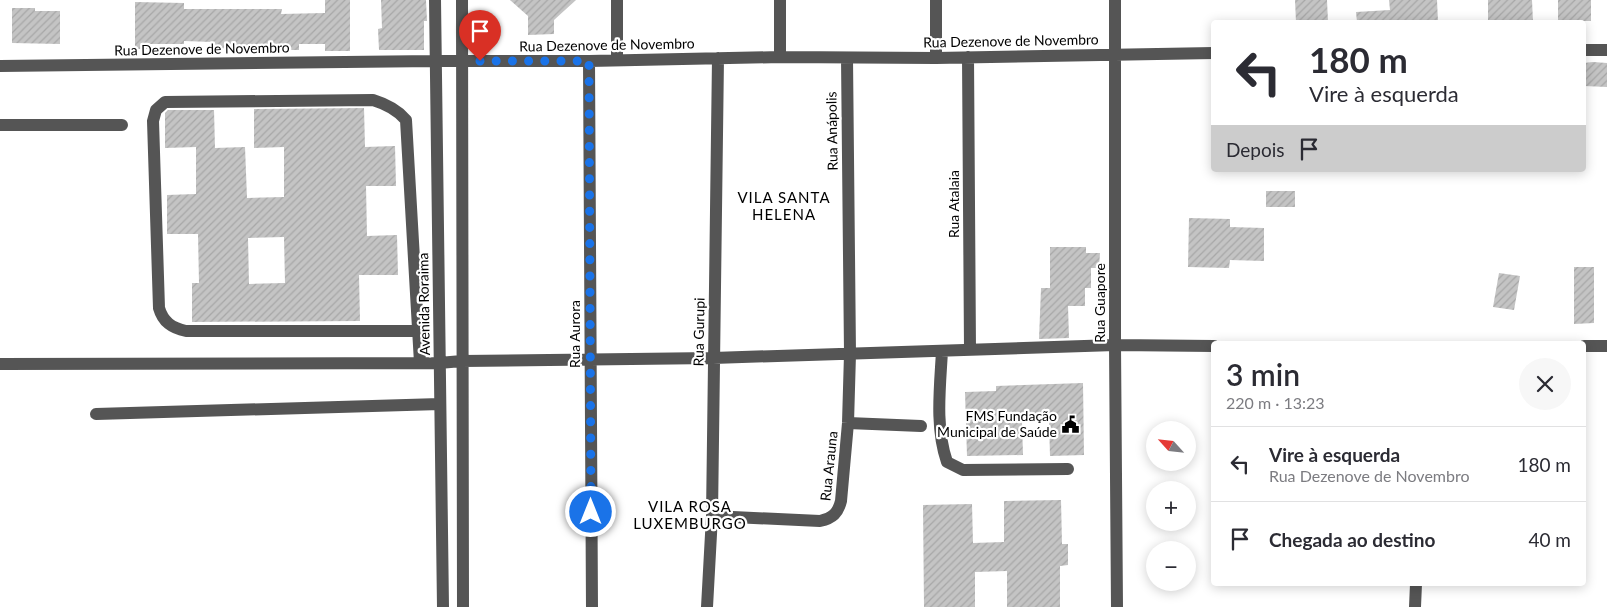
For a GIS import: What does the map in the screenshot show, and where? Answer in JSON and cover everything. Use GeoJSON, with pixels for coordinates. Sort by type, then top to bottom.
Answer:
{"type":"FeatureCollection","features":[{"type":"Feature","properties":{"kind":"street","name":"Avenida Roraima"},"geometry":{"type":"LineString","coordinates":[[435,0],[443,607]]}},
{"type":"Feature","properties":{"kind":"street"},"geometry":{"type":"LineString","coordinates":[[462,0],[463,607]]}},
{"type":"Feature","properties":{"kind":"street"},"geometry":{"type":"LineString","coordinates":[[617,0],[617,60]]}},
{"type":"Feature","properties":{"kind":"street"},"geometry":{"type":"LineString","coordinates":[[780,0],[780,57]]}},
{"type":"Feature","properties":{"kind":"street"},"geometry":{"type":"LineString","coordinates":[[936,0],[936,58]]}},
{"type":"Feature","properties":{"kind":"street","name":"Rua Guapore"},"geometry":{"type":"LineString","coordinates":[[1115,0],[1117,607]]}},
{"type":"Feature","properties":{"kind":"street"},"geometry":{"type":"LineString","coordinates":[[1586,50],[1607,50]]}},
{"type":"Feature","properties":{"kind":"street","name":"Rua Dezenove de Novembro"},"geometry":{"type":"LineString","coordinates":[[0,66],[589,61],[780,57],[936,58],[1211,53]]}},
{"type":"Feature","properties":{"kind":"street","name":"Rua Atalaia"},"geometry":{"type":"LineString","coordinates":[[968,57],[970,350]]}},
{"type":"Feature","properties":{"kind":"street","name":"Rua Gurupi"},"geometry":{"type":"LineString","coordinates":[[707,607],[712,516],[718,58]]}},
{"type":"Feature","properties":{"kind":"street","name":"Rua Anápolis"},"geometry":{"type":"LineString","coordinates":[[847,58],[850,354]]}},
{"type":"Feature","properties":{"kind":"street","name":"Rua Aurora"},"geometry":{"type":"LineString","coordinates":[[589,61],[592,607]]}},
{"type":"Feature","properties":{"kind":"street"},"geometry":{"type":"LineString","coordinates":[[417,330],[186,331],[169,325],[162,317],[160,308],[153,121],[156,110],[165,102],[373,100],[395,109],[406,120],[420,363]]}},
{"type":"Feature","properties":{"kind":"street"},"geometry":{"type":"LineString","coordinates":[[0,125],[122,125]]}},
{"type":"Feature","properties":{"kind":"street"},"geometry":{"type":"LineString","coordinates":[[0,364],[440,363],[462,360],[713,358],[1115,346],[1211,346]]}},
{"type":"Feature","properties":{"kind":"street"},"geometry":{"type":"LineString","coordinates":[[1586,346],[1607,346]]}},
{"type":"Feature","properties":{"kind":"street"},"geometry":{"type":"LineString","coordinates":[[942,351],[940,427],[942,448],[947,462],[963,470],[1068,469]]}},
{"type":"Feature","properties":{"kind":"street","name":"Rua Arauna"},"geometry":{"type":"LineString","coordinates":[[712,516],[820,521],[830,518],[838,511],[841,501],[848,423],[850,354]]}},
{"type":"Feature","properties":{"kind":"street"},"geometry":{"type":"LineString","coordinates":[[96,414],[440,404]]}},
{"type":"Feature","properties":{"kind":"street"},"geometry":{"type":"LineString","coordinates":[[848,423],[921,426]]}},
{"type":"Feature","properties":{"kind":"street"},"geometry":{"type":"LineString","coordinates":[[442,560],[462,558]]}},
{"type":"Feature","properties":{"kind":"street"},"geometry":{"type":"LineString","coordinates":[[1415,607],[1416,586]]}},
{"type":"Feature","properties":{"kind":"building"},"geometry":{"type":"Polygon","coordinates":[[[325,0],[350,0],[350,51],[325,51],[325,44],[299,44],[299,50],[280,50],[211,48],[212,42],[184,41],[184,44],[149,44],[149,49],[135,49],[135,2],[184,3],[184,9],[282,9],[281,14],[325,13],[325,0]]]}},
{"type":"Feature","properties":{"kind":"building"},"geometry":{"type":"Polygon","coordinates":[[[381,0],[426,0],[427,21],[424,21],[424,50],[379,50],[378,29],[382,28],[381,0]]]}},
{"type":"Feature","properties":{"kind":"building"},"geometry":{"type":"Polygon","coordinates":[[[510,0],[576,0],[554,20],[554,34],[528,35],[528,16],[510,0]]]}},
{"type":"Feature","properties":{"kind":"building"},"geometry":{"type":"Polygon","coordinates":[[[1295,0],[1327,0],[1328,20],[1296,20],[1295,0]]]}},
{"type":"Feature","properties":{"kind":"building"},"geometry":{"type":"Polygon","coordinates":[[[1389,0],[1437,0],[1438,20],[1357,20],[1356,12],[1390,10],[1389,0]]]}},
{"type":"Feature","properties":{"kind":"building"},"geometry":{"type":"Polygon","coordinates":[[[1488,0],[1532,0],[1533,20],[1488,20],[1488,0]]]}},
{"type":"Feature","properties":{"kind":"building"},"geometry":{"type":"Polygon","coordinates":[[[1558,0],[1591,0],[1591,21],[1558,20],[1558,0]]]}},
{"type":"Feature","properties":{"kind":"building"},"geometry":{"type":"Polygon","coordinates":[[[12,8],[35,8],[35,11],[60,11],[60,44],[12,43],[12,8]]]}},
{"type":"Feature","properties":{"kind":"building"},"geometry":{"type":"Polygon","coordinates":[[[1586,63],[1607,63],[1607,87],[1586,86],[1586,63]]]}},
{"type":"Feature","properties":{"kind":"building"},"geometry":{"type":"Polygon","coordinates":[[[364,108],[365,147],[395,146],[396,186],[366,186],[367,236],[397,235],[398,275],[359,275],[360,321],[192,322],[192,283],[199,283],[198,234],[167,234],[167,195],[196,194],[196,147],[165,148],[165,113],[168,110],[214,110],[215,148],[245,147],[247,198],[284,197],[284,147],[254,148],[254,109],[364,108]],[[284,237],[248,238],[249,284],[285,283],[284,237]]]}},
{"type":"Feature","properties":{"kind":"building"},"geometry":{"type":"Polygon","coordinates":[[[1266,191],[1295,191],[1295,207],[1266,207],[1266,191]]]}},
{"type":"Feature","properties":{"kind":"building"},"geometry":{"type":"Polygon","coordinates":[[[1189,218],[1230,219],[1230,227],[1264,228],[1264,261],[1230,260],[1229,268],[1188,267],[1189,218]]]}},
{"type":"Feature","properties":{"kind":"building"},"geometry":{"type":"Polygon","coordinates":[[[1050,247],[1086,247],[1086,253],[1100,253],[1099,268],[1091,268],[1091,288],[1085,288],[1085,306],[1068,306],[1069,338],[1039,339],[1041,288],[1050,288],[1050,247]]]}},
{"type":"Feature","properties":{"kind":"building"},"geometry":{"type":"Polygon","coordinates":[[[1574,267],[1594,267],[1594,323],[1574,324],[1574,267]]]}},
{"type":"Feature","properties":{"kind":"building"},"geometry":{"type":"Polygon","coordinates":[[[1499,273],[1520,276],[1514,310],[1493,307],[1499,273]]]}},
{"type":"Feature","properties":{"kind":"building"},"geometry":{"type":"Polygon","coordinates":[[[1083,383],[1084,455],[1050,456],[1049,421],[1022,422],[1023,455],[967,456],[965,392],[996,391],[996,386],[1083,383]]]}},
{"type":"Feature","properties":{"kind":"building"},"geometry":{"type":"Polygon","coordinates":[[[1061,500],[1062,544],[1068,544],[1068,565],[1060,566],[1060,607],[1007,607],[1007,571],[975,572],[975,607],[924,607],[923,505],[972,504],[973,543],[1004,542],[1004,501],[1061,500]]]}},
{"type":"Feature","properties":{"kind":"place","name":"FMS Fundação Municipal de Saúde"},"geometry":{"type":"Point","coordinates":[1071,424]}},
{"type":"Feature","properties":{"kind":"district","name":"VILA SANTA HELENA"},"geometry":{"type":"Point","coordinates":[784,206]}},
{"type":"Feature","properties":{"kind":"district","name":"VILA ROSA LUXEMBURGO"},"geometry":{"type":"Point","coordinates":[690,516]}},
{"type":"Feature","properties":{"kind":"route"},"geometry":{"type":"LineString","coordinates":[[480,61],[589,61],[591,512]]}}]}
